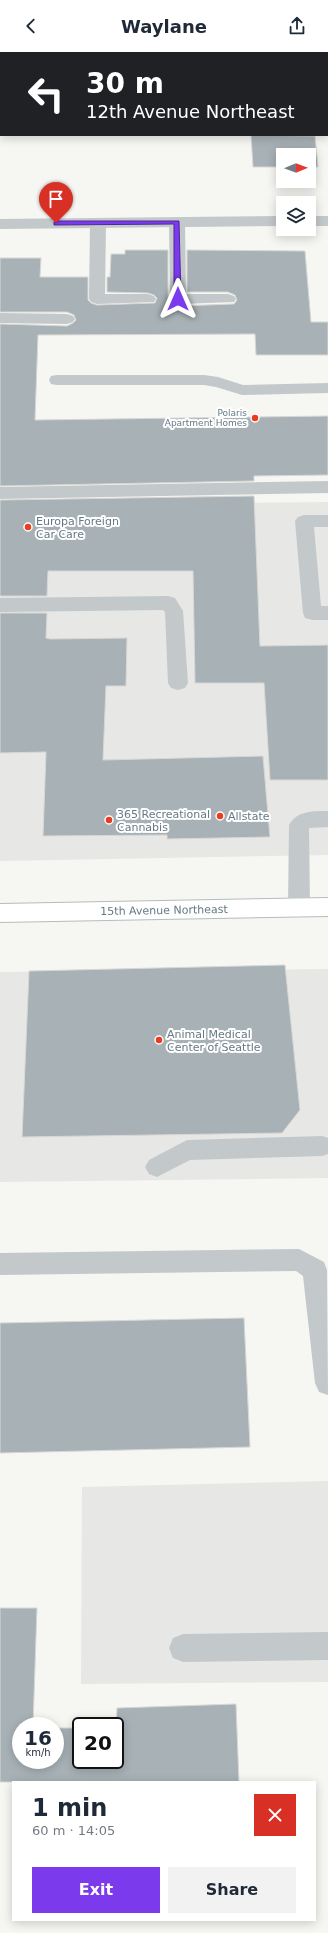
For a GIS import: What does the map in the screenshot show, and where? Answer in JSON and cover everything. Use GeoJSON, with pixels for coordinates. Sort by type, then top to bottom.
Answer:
{"type":"FeatureCollection","features":[{"type":"Feature","properties":{"kind":"main road","name":"15th Avenue Northeast"},"geometry":{"type":"LineString","coordinates":[[0,913],[328,908]]}},
{"type":"Feature","properties":{"kind":"street"},"geometry":{"type":"LineString","coordinates":[[0,224],[276,221]]}},
{"type":"Feature","properties":{"kind":"street"},"geometry":{"type":"LineString","coordinates":[[316,221],[328,221]]}},
{"type":"Feature","properties":{"kind":"street"},"geometry":{"type":"LineString","coordinates":[[177,222],[178,299],[228,299]]}},
{"type":"Feature","properties":{"kind":"street"},"geometry":{"type":"LineString","coordinates":[[98,223],[97,299],[148,299]]}},
{"type":"Feature","properties":{"kind":"street"},"geometry":{"type":"LineString","coordinates":[[0,318],[66,319]]}},
{"type":"Feature","properties":{"kind":"street"},"geometry":{"type":"LineString","coordinates":[[57,380],[204,380],[218,382],[242,390],[328,388]]}},
{"type":"Feature","properties":{"kind":"street"},"geometry":{"type":"LineString","coordinates":[[0,492],[328,488]]}},
{"type":"Feature","properties":{"kind":"street"},"geometry":{"type":"LineString","coordinates":[[328,521],[304,521],[312,613],[328,613]]}},
{"type":"Feature","properties":{"kind":"street"},"geometry":{"type":"LineString","coordinates":[[0,604],[168,603],[174,611],[178,683]]}},
{"type":"Feature","properties":{"kind":"street"},"geometry":{"type":"LineString","coordinates":[[299,908],[299,825],[302,821],[308,819],[328,819]]}},
{"type":"Feature","properties":{"kind":"street"},"geometry":{"type":"LineString","coordinates":[[157,1168],[187,1150],[322,1146]]}},
{"type":"Feature","properties":{"kind":"street"},"geometry":{"type":"LineString","coordinates":[[0,1264],[299,1260],[315,1270],[328,1383]]}},
{"type":"Feature","properties":{"kind":"street"},"geometry":{"type":"LineString","coordinates":[[183,1648],[328,1646]]}},
{"type":"Feature","properties":{"kind":"shaded area"},"geometry":{"type":"Polygon","coordinates":[[[328,502],[328,855],[0,861],[0,505],[328,502]]]}},
{"type":"Feature","properties":{"kind":"shaded area","name":"Animal Medical Center of Seattle"},"geometry":{"type":"Polygon","coordinates":[[[328,969],[328,1178],[0,1182],[0,972],[328,969]]]}},
{"type":"Feature","properties":{"kind":"shaded area"},"geometry":{"type":"Polygon","coordinates":[[[328,1481],[328,1682],[81,1684],[82,1487],[328,1481]]]}},
{"type":"Feature","properties":{"kind":"building"},"geometry":{"type":"Polygon","coordinates":[[[251,136],[315,136],[318,167],[316,167],[316,148],[276,148],[276,167],[253,167],[251,136]]]}},
{"type":"Feature","properties":{"kind":"building"},"geometry":{"type":"Polygon","coordinates":[[[125,250],[168,250],[168,299],[178,306],[234,304],[237,300],[235,295],[228,292],[187,292],[187,250],[305,251],[311,322],[328,322],[328,355],[256,355],[255,334],[38,335],[35,420],[328,416],[328,475],[254,476],[254,481],[0,486],[0,324],[67,326],[76,320],[74,315],[67,312],[0,312],[0,258],[41,258],[40,277],[88,277],[88,300],[97,305],[155,303],[157,298],[148,293],[107,292],[107,277],[110,277],[111,254],[125,254],[125,250]]]}},
{"type":"Feature","properties":{"kind":"building"},"geometry":{"type":"Polygon","coordinates":[[[254,496],[260,646],[328,645],[328,780],[270,780],[264,683],[195,683],[193,571],[48,571],[47,596],[0,596],[0,500],[254,496]]]}},
{"type":"Feature","properties":{"kind":"building"},"geometry":{"type":"Polygon","coordinates":[[[0,613],[47,613],[46,638],[50,639],[127,638],[126,686],[106,686],[103,760],[263,756],[270,837],[167,839],[167,835],[43,836],[46,752],[0,753],[0,613]]]}},
{"type":"Feature","properties":{"kind":"building","name":"Animal Medical Center of Seattle"},"geometry":{"type":"Polygon","coordinates":[[[285,965],[300,1110],[282,1133],[22,1137],[29,971],[285,965]]]}},
{"type":"Feature","properties":{"kind":"building"},"geometry":{"type":"Polygon","coordinates":[[[244,1318],[250,1447],[0,1453],[0,1323],[244,1318]]]}},
{"type":"Feature","properties":{"kind":"building"},"geometry":{"type":"Polygon","coordinates":[[[0,1608],[37,1608],[33,1717],[12,1717],[12,1769],[64,1769],[64,1728],[72,1728],[72,1769],[124,1769],[124,1717],[117,1717],[117,1708],[236,1704],[239,1781],[0,1782],[0,1608]]]}},
{"type":"Feature","properties":{"kind":"place","name":"Polaris Apartment Homes"},"geometry":{"type":"Point","coordinates":[255,418]}},
{"type":"Feature","properties":{"kind":"place","name":"Europa Foreign Car Care"},"geometry":{"type":"Point","coordinates":[28,527]}},
{"type":"Feature","properties":{"kind":"place","name":"Allstate"},"geometry":{"type":"Point","coordinates":[220,816]}},
{"type":"Feature","properties":{"kind":"place","name":"365 Recreational Cannabis"},"geometry":{"type":"Point","coordinates":[109,820]}},
{"type":"Feature","properties":{"kind":"place","name":"Animal Medical Center of Seattle"},"geometry":{"type":"Point","coordinates":[159,1040]}},
{"type":"Feature","properties":{"kind":"route"},"geometry":{"type":"LineString","coordinates":[[56,223],[177,222],[178,299]]}}]}
